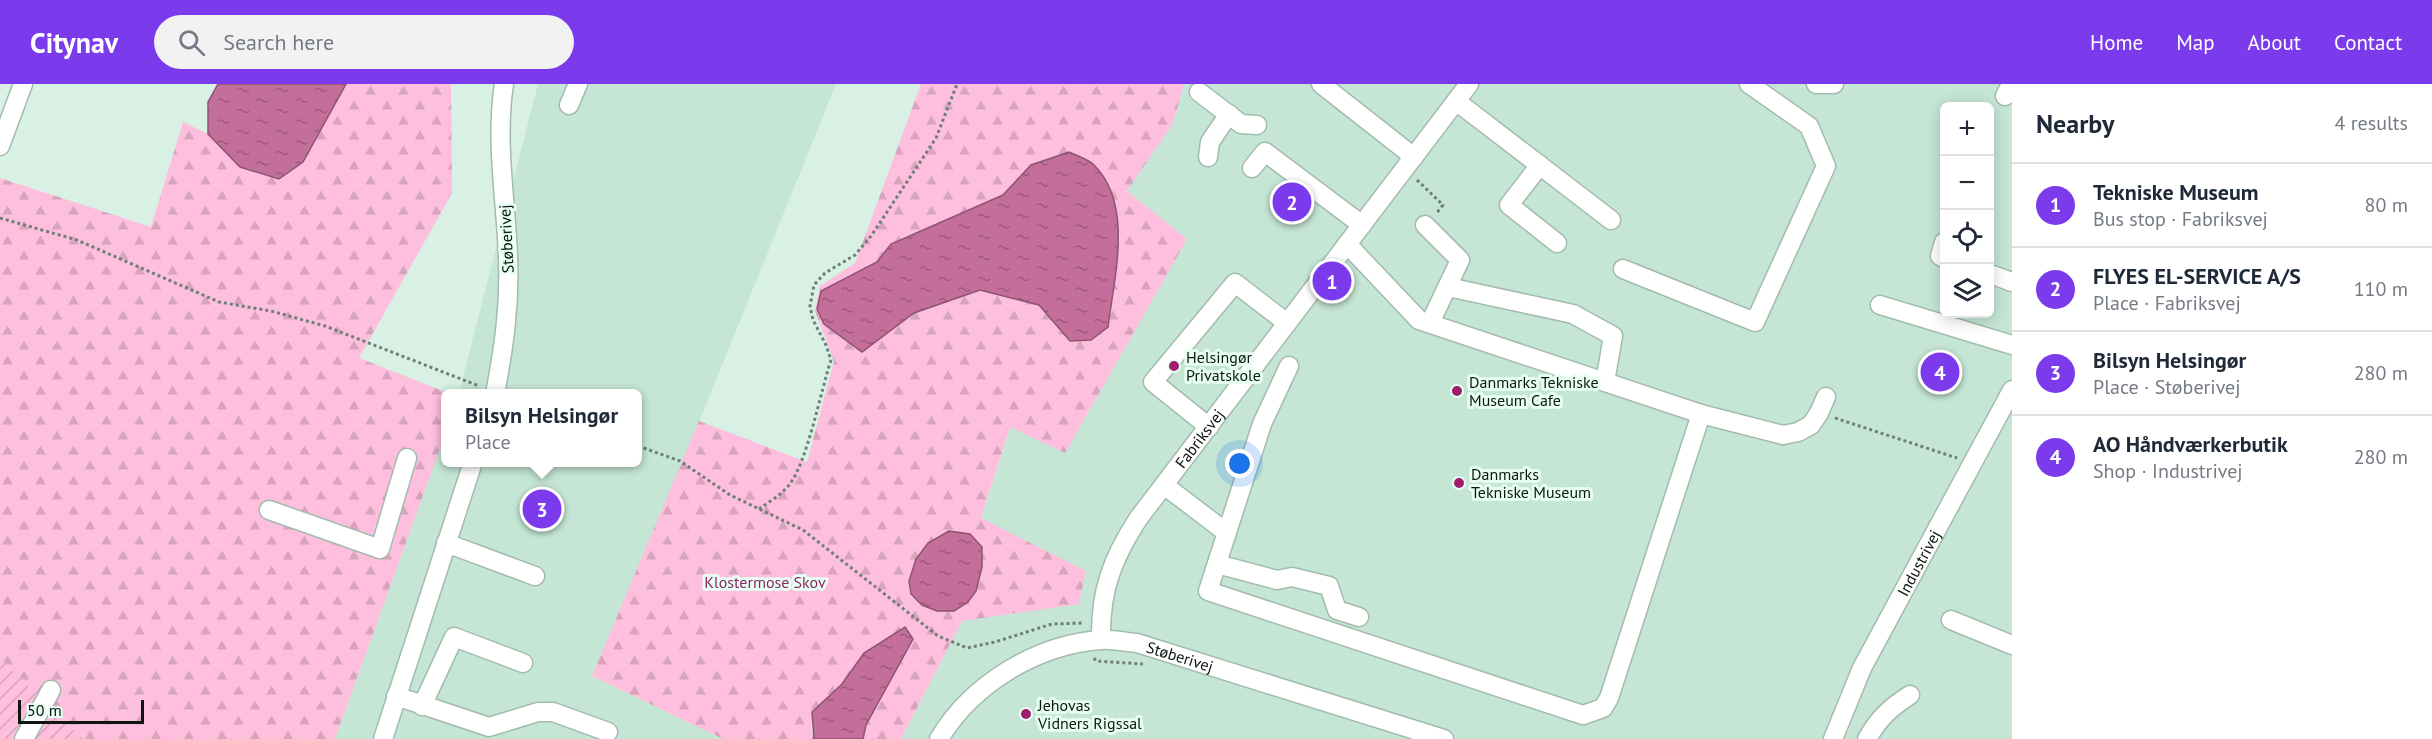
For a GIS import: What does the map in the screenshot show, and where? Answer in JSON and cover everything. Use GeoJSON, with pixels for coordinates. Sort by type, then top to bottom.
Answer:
{"type":"FeatureCollection","features":[{"type":"Feature","properties":{"kind":"street"},"geometry":{"type":"LineString","coordinates":[[0,146],[23,84]]}},
{"type":"Feature","properties":{"kind":"street","name":"Støberivej"},"geometry":{"type":"LineString","coordinates":[[496,389],[508,324],[508,259],[501,144],[504,84]]}},
{"type":"Feature","properties":{"kind":"street"},"geometry":{"type":"LineString","coordinates":[[569,105],[578,84]]}},
{"type":"Feature","properties":{"kind":"street"},"geometry":{"type":"LineString","coordinates":[[1321,84],[1414,157]]}},
{"type":"Feature","properties":{"kind":"street","name":"Fabriksvej"},"geometry":{"type":"LineString","coordinates":[[1101,631],[1104,592],[1121,544],[1469,84]]}},
{"type":"Feature","properties":{"kind":"street"},"geometry":{"type":"LineString","coordinates":[[1623,269],[1755,322],[1826,166],[1809,126],[1749,84]]}},
{"type":"Feature","properties":{"kind":"street"},"geometry":{"type":"LineString","coordinates":[[1816,84],[1834,84]]}},
{"type":"Feature","properties":{"kind":"street"},"geometry":{"type":"LineString","coordinates":[[1199,92],[1241,124],[1257,125]]}},
{"type":"Feature","properties":{"kind":"street"},"geometry":{"type":"LineString","coordinates":[[1456,101],[1611,220]]}},
{"type":"Feature","properties":{"kind":"street"},"geometry":{"type":"LineString","coordinates":[[1208,157],[1210,142],[1229,114]]}},
{"type":"Feature","properties":{"kind":"street"},"geometry":{"type":"LineString","coordinates":[[1252,168],[1265,152],[1362,225]]}},
{"type":"Feature","properties":{"kind":"street"},"geometry":{"type":"LineString","coordinates":[[1540,165],[1509,204],[1557,243]]}},
{"type":"Feature","properties":{"kind":"street"},"geometry":{"type":"LineString","coordinates":[[1425,225],[1460,260],[1430,323]]}},
{"type":"Feature","properties":{"kind":"street"},"geometry":{"type":"LineString","coordinates":[[1347,244],[1419,320],[1701,414],[1783,435],[1798,432],[1811,425],[1823,405]]}},
{"type":"Feature","properties":{"kind":"street"},"geometry":{"type":"LineString","coordinates":[[1994,276],[2012,282]]}},
{"type":"Feature","properties":{"kind":"street"},"geometry":{"type":"LineString","coordinates":[[1209,427],[1153,382],[1235,283],[1287,323]]}},
{"type":"Feature","properties":{"kind":"street"},"geometry":{"type":"LineString","coordinates":[[1448,287],[1573,314],[1613,336],[1605,382]]}},
{"type":"Feature","properties":{"kind":"street"},"geometry":{"type":"LineString","coordinates":[[1880,305],[2012,345]]}},
{"type":"Feature","properties":{"kind":"street"},"geometry":{"type":"LineString","coordinates":[[1289,366],[1262,424],[1208,591],[1583,715],[1603,708],[1609,698],[1701,414]]}},
{"type":"Feature","properties":{"kind":"street","name":"Industrivej"},"geometry":{"type":"LineString","coordinates":[[1833,739],[1862,668],[2012,390]]}},
{"type":"Feature","properties":{"kind":"street"},"geometry":{"type":"LineString","coordinates":[[269,510],[380,549],[407,458]]}},
{"type":"Feature","properties":{"kind":"street"},"geometry":{"type":"LineString","coordinates":[[383,739],[471,467]]}},
{"type":"Feature","properties":{"kind":"street"},"geometry":{"type":"LineString","coordinates":[[1164,485],[1227,533]]}},
{"type":"Feature","properties":{"kind":"street"},"geometry":{"type":"LineString","coordinates":[[446,543],[535,576]]}},
{"type":"Feature","properties":{"kind":"street"},"geometry":{"type":"LineString","coordinates":[[1217,564],[1277,580],[1292,577],[1329,586],[1337,610],[1359,617]]}},
{"type":"Feature","properties":{"kind":"street"},"geometry":{"type":"LineString","coordinates":[[1952,620],[2012,645]]}},
{"type":"Feature","properties":{"kind":"street","name":"Støberivej"},"geometry":{"type":"LineString","coordinates":[[939,739],[968,702],[997,678],[1029,659],[1101,631],[1425,736],[1444,739]]}},
{"type":"Feature","properties":{"kind":"street"},"geometry":{"type":"LineString","coordinates":[[422,706],[454,637],[523,663]]}},
{"type":"Feature","properties":{"kind":"street"},"geometry":{"type":"LineString","coordinates":[[24,739],[51,690]]}},
{"type":"Feature","properties":{"kind":"street"},"geometry":{"type":"LineString","coordinates":[[1867,739],[1876,723],[1890,708],[1910,695]]}},
{"type":"Feature","properties":{"kind":"street"},"geometry":{"type":"LineString","coordinates":[[396,696],[489,727],[538,712],[553,712],[608,732]]}},
{"type":"Feature","properties":{"kind":"path"},"geometry":{"type":"LineString","coordinates":[[759,509],[781,493],[794,476],[804,453],[831,360],[813,320],[810,306],[814,285],[818,279],[855,255],[866,244],[936,138],[957,84]]}},
{"type":"Feature","properties":{"kind":"path"},"geometry":{"type":"LineString","coordinates":[[1425,188],[1443,205],[1425,225]]}},
{"type":"Feature","properties":{"kind":"path"},"geometry":{"type":"LineString","coordinates":[[0,219],[77,240],[219,302],[271,311],[325,326],[486,389]]}},
{"type":"Feature","properties":{"kind":"path"},"geometry":{"type":"LineString","coordinates":[[1823,405],[1973,463]]}},
{"type":"Feature","properties":{"kind":"path"},"geometry":{"type":"LineString","coordinates":[[642,447],[680,461],[730,495],[803,530],[938,636],[967,648],[995,642],[1052,624],[1101,631]]}},
{"type":"Feature","properties":{"kind":"shaded area"},"geometry":{"type":"Polygon","coordinates":[[[538,84],[836,84],[678,474],[592,676],[723,739],[335,739],[441,446],[441,467],[642,467],[642,389],[460,389],[538,84]]]}},
{"type":"Feature","properties":{"kind":"shaded area"},"geometry":{"type":"Polygon","coordinates":[[[1184,84],[2012,84],[2012,739],[901,739],[962,621],[1079,603],[1086,571],[981,519],[1011,426],[1065,453],[1187,239],[1127,191],[1173,123],[1184,84]]]}},
{"type":"Feature","properties":{"kind":"green space"},"geometry":{"type":"Polygon","coordinates":[[[346,84],[451,84],[452,193],[359,358],[441,390],[441,446],[335,739],[83,739],[0,659],[0,178],[151,227],[183,122],[208,134],[240,167],[303,162],[346,84]]]}},
{"type":"Feature","properties":{"kind":"green space","name":"Klostermose Skov"},"geometry":{"type":"Polygon","coordinates":[[[921,84],[1184,84],[1173,123],[1127,191],[1187,239],[1065,453],[1010,427],[981,518],[1086,571],[1079,604],[962,621],[901,739],[863,739],[866,725],[864,653],[842,684],[812,712],[811,728],[814,739],[723,739],[592,676],[699,421],[807,462],[834,361],[815,311],[820,286],[855,263],[921,84]],[[1031,165],[1003,195],[891,244],[877,262],[821,292],[862,352],[914,313],[980,290],[1039,305],[1070,341],[1091,340],[1108,326],[1120,235],[1031,165]]]}},
{"type":"Feature","properties":{"kind":"green space"},"geometry":{"type":"Polygon","coordinates":[[[0,659],[83,739],[0,739],[0,659]]]}},
{"type":"Feature","properties":{"kind":"water"},"geometry":{"type":"Polygon","coordinates":[[[218,84],[346,84],[303,162],[279,179],[240,167],[208,134],[208,102],[218,84]]]}},
{"type":"Feature","properties":{"kind":"water"},"geometry":{"type":"Polygon","coordinates":[[[1069,152],[1092,163],[1106,181],[1114,200],[1118,221],[1117,264],[1108,327],[1091,340],[1070,341],[1039,305],[980,290],[914,313],[862,352],[824,324],[817,309],[821,291],[877,262],[891,244],[1003,195],[1031,165],[1069,152]]]}},
{"type":"Feature","properties":{"kind":"water"},"geometry":{"type":"Polygon","coordinates":[[[949,531],[970,534],[982,547],[982,567],[976,591],[968,602],[954,611],[937,611],[922,605],[911,594],[909,581],[916,559],[928,543],[949,531]]]}},
{"type":"Feature","properties":{"kind":"water"},"geometry":{"type":"Polygon","coordinates":[[[905,627],[913,639],[866,725],[863,739],[814,739],[812,712],[842,684],[864,653],[905,627]]]}},
{"type":"Feature","properties":{"kind":"place","name":"FLYES EL-SERVICE A/S"},"geometry":{"type":"Point","coordinates":[1292,202]}},
{"type":"Feature","properties":{"kind":"place","name":"Tekniske Museum"},"geometry":{"type":"Point","coordinates":[1332,281]}},
{"type":"Feature","properties":{"kind":"place","name":"Helsingør Privatskole"},"geometry":{"type":"Point","coordinates":[1174,366]}},
{"type":"Feature","properties":{"kind":"place","name":"AO Håndværkerbutik"},"geometry":{"type":"Point","coordinates":[1940,372]}},
{"type":"Feature","properties":{"kind":"place","name":"Danmarks Tekniske Museum Cafe"},"geometry":{"type":"Point","coordinates":[1457,391]}},
{"type":"Feature","properties":{"kind":"place","name":"Danmarks Tekniske Museum"},"geometry":{"type":"Point","coordinates":[1459,483]}},
{"type":"Feature","properties":{"kind":"place","name":"Bilsyn Helsingør"},"geometry":{"type":"Point","coordinates":[542,509]}},
{"type":"Feature","properties":{"kind":"place","name":"Jehovas Vidners Rigssal"},"geometry":{"type":"Point","coordinates":[1026,714]}}]}
